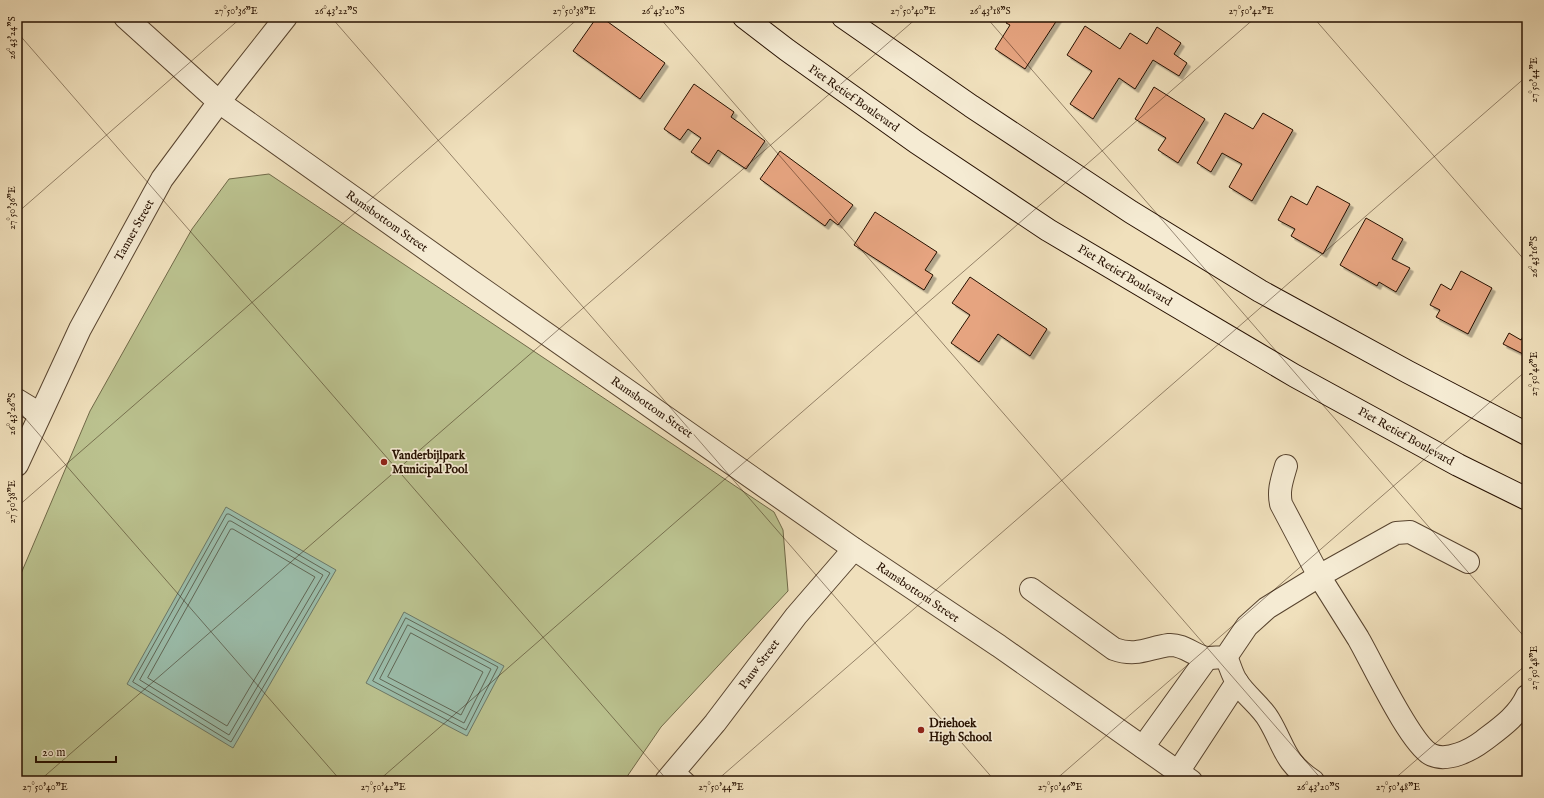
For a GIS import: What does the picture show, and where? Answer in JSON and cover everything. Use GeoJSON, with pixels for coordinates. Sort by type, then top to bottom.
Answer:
{"type":"FeatureCollection","features":[{"type":"Feature","properties":{"kind":"street","name":"Ramsbottom Street"},"geometry":{"type":"LineString","coordinates":[[125,17],[219,102],[478,286],[854,549],[999,646],[1185,776]]}},
{"type":"Feature","properties":{"kind":"street","name":"Tanner Street"},"geometry":{"type":"LineString","coordinates":[[17,465],[80,329],[162,179],[219,102],[286,17]]}},
{"type":"Feature","properties":{"kind":"street","name":"Piet Retief Boulevard"},"geometry":{"type":"LineString","coordinates":[[744,17],[787,50],[916,142],[1048,230],[1295,376],[1458,465],[1527,499]]}},
{"type":"Feature","properties":{"kind":"street"},"geometry":{"type":"LineString","coordinates":[[843,17],[971,106],[1124,207],[1260,291],[1408,372],[1527,434]]}},
{"type":"Feature","properties":{"kind":"street"},"geometry":{"type":"LineString","coordinates":[[17,400],[40,414]]}},
{"type":"Feature","properties":{"kind":"street"},"geometry":{"type":"LineString","coordinates":[[1286,466],[1280,485],[1279,494],[1281,504],[1319,576],[1358,638],[1407,726],[1424,750],[1433,756],[1445,758],[1474,748],[1516,715],[1527,696]]}},
{"type":"Feature","properties":{"kind":"street"},"geometry":{"type":"LineString","coordinates":[[1144,747],[1216,657],[1247,626],[1267,608],[1319,576],[1396,533],[1404,532],[1410,532],[1468,562]]}},
{"type":"Feature","properties":{"kind":"street","name":"Pauw Street"},"geometry":{"type":"LineString","coordinates":[[677,777],[715,723],[796,616],[854,549]]}},
{"type":"Feature","properties":{"kind":"street"},"geometry":{"type":"LineString","coordinates":[[1031,589],[1114,649],[1122,652],[1142,652],[1170,645],[1183,646],[1216,657],[1269,719],[1285,753],[1293,765],[1302,774],[1313,781]]}},
{"type":"Feature","properties":{"kind":"street"},"geometry":{"type":"LineString","coordinates":[[1185,776],[1237,682]]}},
{"type":"Feature","properties":{"kind":"green space","name":"Vanderbijlpark Municipal Pool"},"geometry":{"type":"Polygon","coordinates":[[[269,174],[774,512],[783,530],[788,591],[661,727],[624,781],[17,781],[17,583],[90,411],[192,229],[229,179],[269,174]]]}},
{"type":"Feature","properties":{"kind":"water"},"geometry":{"type":"Polygon","coordinates":[[[226,507],[336,570],[233,748],[127,684],[226,507]]]}},
{"type":"Feature","properties":{"kind":"water"},"geometry":{"type":"Polygon","coordinates":[[[404,612],[504,666],[467,736],[366,683],[404,612]]]}},
{"type":"Feature","properties":{"kind":"building"},"geometry":{"type":"Polygon","coordinates":[[[597,17],[601,17],[665,63],[640,99],[573,51],[597,17]]]}},
{"type":"Feature","properties":{"kind":"building"},"geometry":{"type":"Polygon","coordinates":[[[1010,17],[1059,17],[1025,69],[995,49],[1010,25],[1006,23],[1010,17]]]}},
{"type":"Feature","properties":{"kind":"building"},"geometry":{"type":"Polygon","coordinates":[[[1085,26],[1120,49],[1130,33],[1147,44],[1157,27],[1181,43],[1174,54],[1187,63],[1179,76],[1153,60],[1135,89],[1119,78],[1093,119],[1070,104],[1092,71],[1067,55],[1085,26]]]}},
{"type":"Feature","properties":{"kind":"building"},"geometry":{"type":"Polygon","coordinates":[[[694,84],[734,112],[731,117],[765,141],[746,169],[718,150],[709,164],[691,152],[701,138],[688,129],[680,140],[664,129],[694,84]]]}},
{"type":"Feature","properties":{"kind":"building"},"geometry":{"type":"Polygon","coordinates":[[[1154,87],[1205,119],[1178,163],[1158,150],[1166,138],[1135,119],[1154,87]]]}},
{"type":"Feature","properties":{"kind":"building"},"geometry":{"type":"Polygon","coordinates":[[[1225,113],[1253,129],[1263,113],[1293,130],[1252,201],[1229,187],[1242,164],[1222,153],[1211,172],[1197,163],[1225,113]]]}},
{"type":"Feature","properties":{"kind":"building"},"geometry":{"type":"Polygon","coordinates":[[[780,151],[853,205],[838,225],[830,219],[825,226],[760,179],[780,151]]]}},
{"type":"Feature","properties":{"kind":"building"},"geometry":{"type":"Polygon","coordinates":[[[1317,186],[1350,204],[1323,254],[1291,236],[1295,229],[1278,220],[1291,196],[1307,205],[1317,186]]]}},
{"type":"Feature","properties":{"kind":"building"},"geometry":{"type":"Polygon","coordinates":[[[875,212],[937,252],[925,270],[933,275],[924,290],[854,245],[875,212]]]}},
{"type":"Feature","properties":{"kind":"building"},"geometry":{"type":"Polygon","coordinates":[[[1366,218],[1403,239],[1392,259],[1410,268],[1396,292],[1379,282],[1377,286],[1340,265],[1366,218]]]}},
{"type":"Feature","properties":{"kind":"building"},"geometry":{"type":"Polygon","coordinates":[[[1461,271],[1492,288],[1468,334],[1436,317],[1440,310],[1430,305],[1441,284],[1451,290],[1461,271]]]}},
{"type":"Feature","properties":{"kind":"building"},"geometry":{"type":"Polygon","coordinates":[[[970,277],[1047,329],[1030,356],[998,334],[979,362],[951,343],[970,315],[952,303],[970,277]]]}},
{"type":"Feature","properties":{"kind":"building"},"geometry":{"type":"Polygon","coordinates":[[[1527,329],[1527,356],[1503,344],[1509,333],[1521,340],[1527,329]]]}},
{"type":"Feature","properties":{"kind":"place","name":"Vanderbijlpark Municipal Pool"},"geometry":{"type":"Point","coordinates":[384,462]}},
{"type":"Feature","properties":{"kind":"place","name":"Driehoek High School"},"geometry":{"type":"Point","coordinates":[921,730]}}]}
